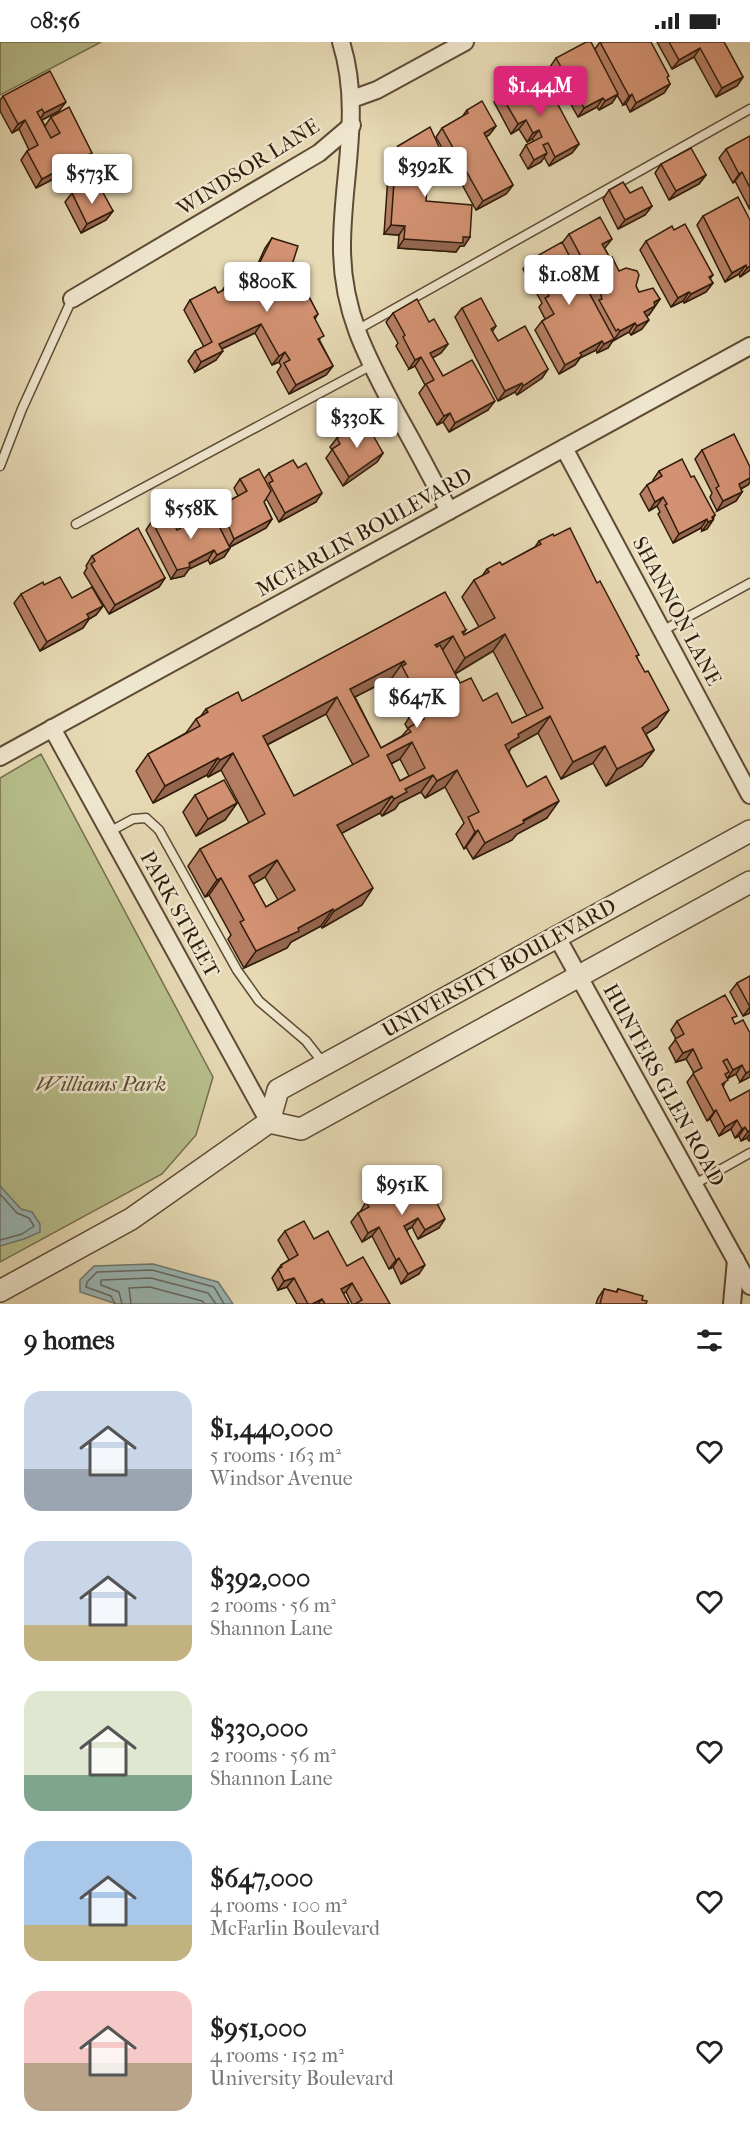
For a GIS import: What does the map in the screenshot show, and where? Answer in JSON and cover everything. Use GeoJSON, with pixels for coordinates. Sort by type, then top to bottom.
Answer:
{"type":"FeatureCollection","features":[{"type":"Feature","properties":{"kind":"street"},"geometry":{"type":"LineString","coordinates":[[341,42],[352,99],[342,251],[346,291],[355,331],[449,511]]}},
{"type":"Feature","properties":{"kind":"street"},"geometry":{"type":"LineString","coordinates":[[352,99],[377,90],[465,42]]}},
{"type":"Feature","properties":{"kind":"street","name":"WINDSOR LANE"},"geometry":{"type":"LineString","coordinates":[[72,299],[319,153],[352,125]]}},
{"type":"Feature","properties":{"kind":"street","name":"MCFARLIN BOULEVARD"},"geometry":{"type":"LineString","coordinates":[[0,757],[750,346]]}},
{"type":"Feature","properties":{"kind":"street","name":"SHANNON LANE"},"geometry":{"type":"LineString","coordinates":[[564,448],[750,795]]}},
{"type":"Feature","properties":{"kind":"street","name":"PARK STREET"},"geometry":{"type":"LineString","coordinates":[[52,728],[269,1122]]}},
{"type":"Feature","properties":{"kind":"street","name":"UNIVERSITY BOULEVARD"},"geometry":{"type":"LineString","coordinates":[[269,1122],[278,1090],[750,831]]}},
{"type":"Feature","properties":{"kind":"street"},"geometry":{"type":"LineString","coordinates":[[0,1291],[131,1218],[269,1122],[301,1129],[750,882]]}},
{"type":"Feature","properties":{"kind":"street","name":"HUNTERS GLEN ROAD"},"geometry":{"type":"LineString","coordinates":[[557,937],[750,1286]]}},
{"type":"Feature","properties":{"kind":"street"},"geometry":{"type":"LineString","coordinates":[[732,1304],[736,1260]]}},
{"type":"Feature","properties":{"kind":"lane"},"geometry":{"type":"LineString","coordinates":[[355,331],[750,109]]}},
{"type":"Feature","properties":{"kind":"lane"},"geometry":{"type":"LineString","coordinates":[[0,466],[22,410],[72,299]]}},
{"type":"Feature","properties":{"kind":"lane"},"geometry":{"type":"LineString","coordinates":[[76,524],[372,365]]}},
{"type":"Feature","properties":{"kind":"lane"},"geometry":{"type":"LineString","coordinates":[[662,631],[750,583]]}},
{"type":"Feature","properties":{"kind":"lane"},"geometry":{"type":"LineString","coordinates":[[109,832],[133,819],[146,818],[159,830],[237,970],[259,1002],[306,1041],[324,1064]]}},
{"type":"Feature","properties":{"kind":"lane"},"geometry":{"type":"LineString","coordinates":[[693,1185],[750,1153]]}},
{"type":"Feature","properties":{"kind":"green space"},"geometry":{"type":"Polygon","coordinates":[[[0,42],[101,42],[0,95],[0,42]]]}},
{"type":"Feature","properties":{"kind":"green space","name":"Williams Park"},"geometry":{"type":"Polygon","coordinates":[[[41,754],[213,1077],[196,1135],[162,1174],[0,1262],[0,778],[41,754]]]}},
{"type":"Feature","properties":{"kind":"water"},"geometry":{"type":"Polygon","coordinates":[[[0,1186],[21,1209],[32,1212],[40,1224],[40,1232],[0,1246],[0,1186]]]}},
{"type":"Feature","properties":{"kind":"water"},"geometry":{"type":"Polygon","coordinates":[[[153,1264],[218,1282],[233,1304],[117,1304],[80,1292],[80,1280],[94,1266],[153,1264]]]}},
{"type":"Feature","properties":{"kind":"building"},"geometry":{"type":"Polygon","coordinates":[[[586,42],[591,42],[618,94],[605,101],[603,98],[584,108],[556,58],[586,42]]]}},
{"type":"Feature","properties":{"kind":"building"},"geometry":{"type":"Polygon","coordinates":[[[600,42],[651,42],[669,76],[667,77],[670,84],[636,103],[632,94],[629,96],[600,42]]]}},
{"type":"Feature","properties":{"kind":"building"},"geometry":{"type":"Polygon","coordinates":[[[669,42],[724,42],[743,77],[722,88],[700,48],[679,60],[669,42]]]}},
{"type":"Feature","properties":{"kind":"building"},"geometry":{"type":"Polygon","coordinates":[[[50,71],[66,102],[44,113],[42,109],[37,112],[51,138],[60,133],[51,117],[69,107],[92,153],[42,179],[27,151],[38,145],[25,120],[18,124],[3,96],[50,71]]]}},
{"type":"Feature","properties":{"kind":"building"},"geometry":{"type":"Polygon","coordinates":[[[536,73],[552,103],[556,101],[579,144],[555,157],[548,143],[543,145],[547,153],[534,160],[526,145],[542,137],[539,130],[533,133],[526,120],[518,124],[500,93],[536,73]]]}},
{"type":"Feature","properties":{"kind":"building"},"geometry":{"type":"Polygon","coordinates":[[[482,101],[496,126],[484,133],[513,185],[483,201],[442,128],[468,113],[467,110],[482,101]]]}},
{"type":"Feature","properties":{"kind":"building"},"geometry":{"type":"Polygon","coordinates":[[[430,127],[440,149],[421,162],[421,169],[428,170],[426,201],[472,205],[470,237],[463,237],[463,243],[404,239],[405,226],[391,225],[398,146],[430,127]]]}},
{"type":"Feature","properties":{"kind":"building"},"geometry":{"type":"Polygon","coordinates":[[[750,136],[750,188],[742,172],[739,174],[726,149],[750,136]]]}},
{"type":"Feature","properties":{"kind":"building"},"geometry":{"type":"Polygon","coordinates":[[[691,148],[706,175],[676,191],[661,164],[691,148]]]}},
{"type":"Feature","properties":{"kind":"building"},"geometry":{"type":"Polygon","coordinates":[[[623,182],[630,193],[642,187],[652,206],[625,220],[609,190],[623,182]]]}},
{"type":"Feature","properties":{"kind":"building"},"geometry":{"type":"Polygon","coordinates":[[[85,187],[90,195],[101,189],[113,211],[87,224],[72,193],[85,187]]]}},
{"type":"Feature","properties":{"kind":"building"},"geometry":{"type":"Polygon","coordinates":[[[738,197],[750,220],[750,266],[747,268],[746,265],[732,273],[703,216],[738,197]]]}},
{"type":"Feature","properties":{"kind":"building"},"geometry":{"type":"Polygon","coordinates":[[[600,217],[612,239],[602,244],[619,271],[626,268],[637,271],[639,275],[636,286],[639,292],[653,288],[660,299],[654,302],[655,306],[644,312],[649,320],[637,326],[635,323],[620,331],[618,329],[616,331],[599,300],[602,299],[600,292],[569,234],[600,217]]]}},
{"type":"Feature","properties":{"kind":"building"},"geometry":{"type":"Polygon","coordinates":[[[685,224],[713,275],[709,277],[713,283],[678,298],[646,241],[672,226],[674,230],[685,224]]]}},
{"type":"Feature","properties":{"kind":"building"},"geometry":{"type":"Polygon","coordinates":[[[272,238],[298,246],[292,265],[318,314],[314,317],[324,336],[318,339],[333,366],[296,385],[284,363],[290,360],[285,352],[279,356],[261,324],[219,344],[223,351],[201,362],[195,351],[212,342],[190,300],[215,287],[218,293],[229,287],[227,283],[258,266],[272,238]]]}},
{"type":"Feature","properties":{"kind":"building"},"geometry":{"type":"Polygon","coordinates":[[[562,242],[581,278],[576,281],[582,293],[587,289],[614,339],[604,344],[602,341],[580,353],[582,356],[565,365],[542,321],[554,314],[545,298],[549,296],[530,260],[562,242]]]}},
{"type":"Feature","properties":{"kind":"building"},"geometry":{"type":"Polygon","coordinates":[[[481,298],[496,326],[491,329],[498,341],[525,326],[548,369],[523,386],[522,383],[505,391],[462,308],[481,298]]]}},
{"type":"Feature","properties":{"kind":"building"},"geometry":{"type":"Polygon","coordinates":[[[417,299],[429,322],[434,319],[448,344],[430,353],[443,376],[472,360],[495,401],[455,423],[450,413],[444,416],[426,384],[434,380],[421,357],[415,360],[393,313],[417,299]]]}},
{"type":"Feature","properties":{"kind":"building"},"geometry":{"type":"Polygon","coordinates":[[[365,421],[383,453],[349,477],[332,449],[340,444],[337,438],[365,421]]]}},
{"type":"Feature","properties":{"kind":"building"},"geometry":{"type":"Polygon","coordinates":[[[734,434],[750,467],[750,478],[739,484],[742,492],[723,501],[716,488],[719,486],[702,450],[734,434]]]}},
{"type":"Feature","properties":{"kind":"building"},"geometry":{"type":"Polygon","coordinates":[[[682,459],[715,515],[712,517],[713,520],[708,522],[707,519],[679,534],[663,497],[655,502],[647,485],[662,476],[659,471],[682,459]]]}},
{"type":"Feature","properties":{"kind":"building"},"geometry":{"type":"Polygon","coordinates":[[[293,460],[298,468],[306,463],[322,493],[285,513],[269,483],[273,481],[269,473],[293,460]]]}},
{"type":"Feature","properties":{"kind":"building"},"geometry":{"type":"Polygon","coordinates":[[[259,469],[271,491],[264,502],[272,519],[234,539],[220,506],[247,491],[240,479],[259,469]]]}},
{"type":"Feature","properties":{"kind":"building"},"geometry":{"type":"Polygon","coordinates":[[[214,510],[219,518],[216,520],[230,548],[217,555],[214,550],[189,563],[190,567],[177,570],[152,521],[168,513],[177,530],[196,520],[199,527],[212,521],[208,513],[214,510]]]}},
{"type":"Feature","properties":{"kind":"building"},"geometry":{"type":"Polygon","coordinates":[[[138,528],[165,578],[115,605],[91,564],[95,561],[92,556],[138,528]]]}},
{"type":"Feature","properties":{"kind":"building"},"geometry":{"type":"Polygon","coordinates":[[[570,528],[597,583],[600,581],[639,655],[636,656],[645,672],[648,671],[669,710],[642,728],[654,750],[617,769],[605,746],[573,762],[550,716],[518,734],[519,737],[505,745],[527,787],[546,776],[559,801],[523,820],[524,823],[485,843],[478,830],[475,832],[468,817],[479,812],[457,770],[437,781],[433,775],[405,789],[407,792],[394,799],[392,796],[337,825],[373,888],[334,911],[333,909],[298,928],[299,931],[256,951],[240,922],[244,920],[221,878],[217,880],[200,849],[265,814],[233,753],[220,760],[218,758],[165,786],[148,754],[200,726],[196,719],[208,712],[206,709],[238,692],[242,701],[445,592],[466,630],[462,632],[464,635],[495,618],[474,580],[489,572],[487,569],[500,562],[502,565],[541,544],[539,541],[553,534],[554,536],[570,528]],[[505,634],[465,658],[453,636],[435,645],[437,647],[440,645],[460,683],[471,678],[483,701],[497,693],[512,723],[543,708],[505,634]],[[404,661],[350,689],[381,748],[411,732],[408,728],[424,719],[417,707],[422,704],[402,666],[406,664],[404,661]],[[337,697],[263,736],[294,796],[369,756],[337,697]],[[412,742],[387,755],[400,781],[425,768],[412,742]],[[277,860],[249,876],[266,907],[295,890],[277,860]]]}},
{"type":"Feature","properties":{"kind":"building"},"geometry":{"type":"Polygon","coordinates":[[[60,577],[72,598],[92,587],[103,606],[87,614],[89,618],[47,642],[21,594],[43,582],[44,585],[60,577]]]}},
{"type":"Feature","properties":{"kind":"building"},"geometry":{"type":"Polygon","coordinates":[[[224,780],[237,803],[208,819],[195,795],[224,780]]]}},
{"type":"Feature","properties":{"kind":"building"},"geometry":{"type":"Polygon","coordinates":[[[750,976],[750,1007],[737,983],[750,976]]]}},
{"type":"Feature","properties":{"kind":"building"},"geometry":{"type":"Polygon","coordinates":[[[725,995],[737,1016],[732,1018],[735,1024],[743,1020],[750,1033],[750,1071],[746,1073],[742,1065],[733,1070],[727,1059],[723,1061],[729,1072],[725,1074],[728,1080],[722,1084],[730,1101],[750,1090],[750,1130],[748,1132],[745,1127],[742,1129],[737,1120],[725,1127],[716,1110],[714,1112],[693,1073],[702,1068],[693,1049],[683,1053],[675,1039],[684,1034],[677,1021],[725,995]]]}},
{"type":"Feature","properties":{"kind":"building"},"geometry":{"type":"Polygon","coordinates":[[[410,1174],[415,1183],[424,1178],[445,1219],[425,1230],[418,1218],[404,1226],[425,1265],[408,1274],[399,1258],[396,1260],[379,1227],[368,1233],[358,1213],[369,1207],[366,1202],[378,1196],[375,1190],[379,1183],[386,1181],[391,1184],[410,1174]]]}},
{"type":"Feature","properties":{"kind":"building"},"geometry":{"type":"Polygon","coordinates":[[[304,1221],[314,1239],[328,1231],[347,1266],[363,1257],[390,1304],[355,1304],[362,1300],[352,1283],[341,1289],[349,1304],[325,1304],[322,1299],[308,1304],[294,1278],[284,1281],[278,1269],[298,1255],[285,1231],[304,1221]]]}},
{"type":"Feature","properties":{"kind":"building"},"geometry":{"type":"Polygon","coordinates":[[[604,1289],[617,1292],[618,1289],[643,1296],[642,1300],[647,1301],[646,1304],[600,1304],[604,1289]]]}}]}
